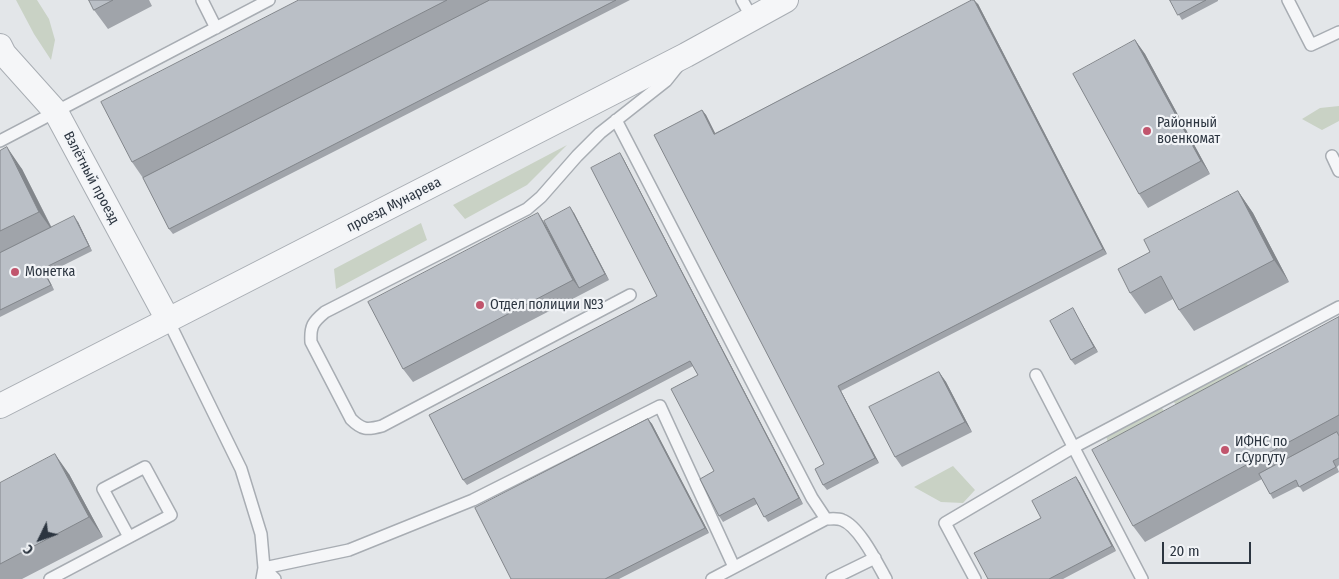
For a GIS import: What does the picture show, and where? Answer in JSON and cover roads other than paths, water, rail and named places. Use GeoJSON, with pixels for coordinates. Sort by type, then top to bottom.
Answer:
{"type":"FeatureCollection","features":[{"type":"Feature","properties":{"kind":"street","name":"проезд Мунарева"},"geometry":{"type":"LineString","coordinates":[[0,406],[686,55],[747,9],[786,0]]}},
{"type":"Feature","properties":{"kind":"street","name":"Взлётный проезд"},"geometry":{"type":"LineString","coordinates":[[0,46],[4,54],[56,112],[168,320]]}},
{"type":"Feature","properties":{"kind":"lane"},"geometry":{"type":"LineString","coordinates":[[202,0],[216,28]]}},
{"type":"Feature","properties":{"kind":"lane"},"geometry":{"type":"LineString","coordinates":[[0,141],[269,0]]}},
{"type":"Feature","properties":{"kind":"lane"},"geometry":{"type":"LineString","coordinates":[[1288,0],[1311,45],[1339,32]]}},
{"type":"Feature","properties":{"kind":"lane"},"geometry":{"type":"LineString","coordinates":[[630,295],[382,426],[370,429],[359,427],[351,418],[311,342],[310,329],[316,319],[325,312],[527,209],[541,197],[600,133],[666,81],[686,55]]}},
{"type":"Feature","properties":{"kind":"lane"},"geometry":{"type":"LineString","coordinates":[[616,120],[812,498],[826,519]]}},
{"type":"Feature","properties":{"kind":"lane"},"geometry":{"type":"LineString","coordinates":[[1332,156],[1339,171]]}},
{"type":"Feature","properties":{"kind":"lane"},"geometry":{"type":"LineString","coordinates":[[975,579],[945,523],[1074,447],[1339,307]]}},
{"type":"Feature","properties":{"kind":"lane"},"geometry":{"type":"LineString","coordinates":[[168,320],[241,469],[261,534],[263,574]]}},
{"type":"Feature","properties":{"kind":"lane"},"geometry":{"type":"LineString","coordinates":[[1036,375],[1142,579]]}},
{"type":"Feature","properties":{"kind":"lane"},"geometry":{"type":"LineString","coordinates":[[263,574],[349,550],[473,500],[660,406],[734,567]]}},
{"type":"Feature","properties":{"kind":"lane"},"geometry":{"type":"LineString","coordinates":[[50,579],[171,515],[145,467],[103,489],[129,537]]}},
{"type":"Feature","properties":{"kind":"lane"},"geometry":{"type":"LineString","coordinates":[[712,579],[826,519],[841,519],[857,531],[886,579]]}},
{"type":"Feature","properties":{"kind":"lane"},"geometry":{"type":"LineString","coordinates":[[832,579],[874,558]]}},
{"type":"Feature","properties":{"kind":"lane"},"geometry":{"type":"LineString","coordinates":[[263,574],[275,579]]}},
{"type":"Feature","properties":{"kind":"place","name":"Районный военкомат"},"geometry":{"type":"Point","coordinates":[1147,131]}},
{"type":"Feature","properties":{"kind":"place","name":"Монетка"},"geometry":{"type":"Point","coordinates":[15,272]}},
{"type":"Feature","properties":{"kind":"place","name":"Отдел полиции №3"},"geometry":{"type":"Point","coordinates":[480,305]}},
{"type":"Feature","properties":{"kind":"place","name":"ИФНС по г.Сургуту"},"geometry":{"type":"Point","coordinates":[1225,450]}}]}
